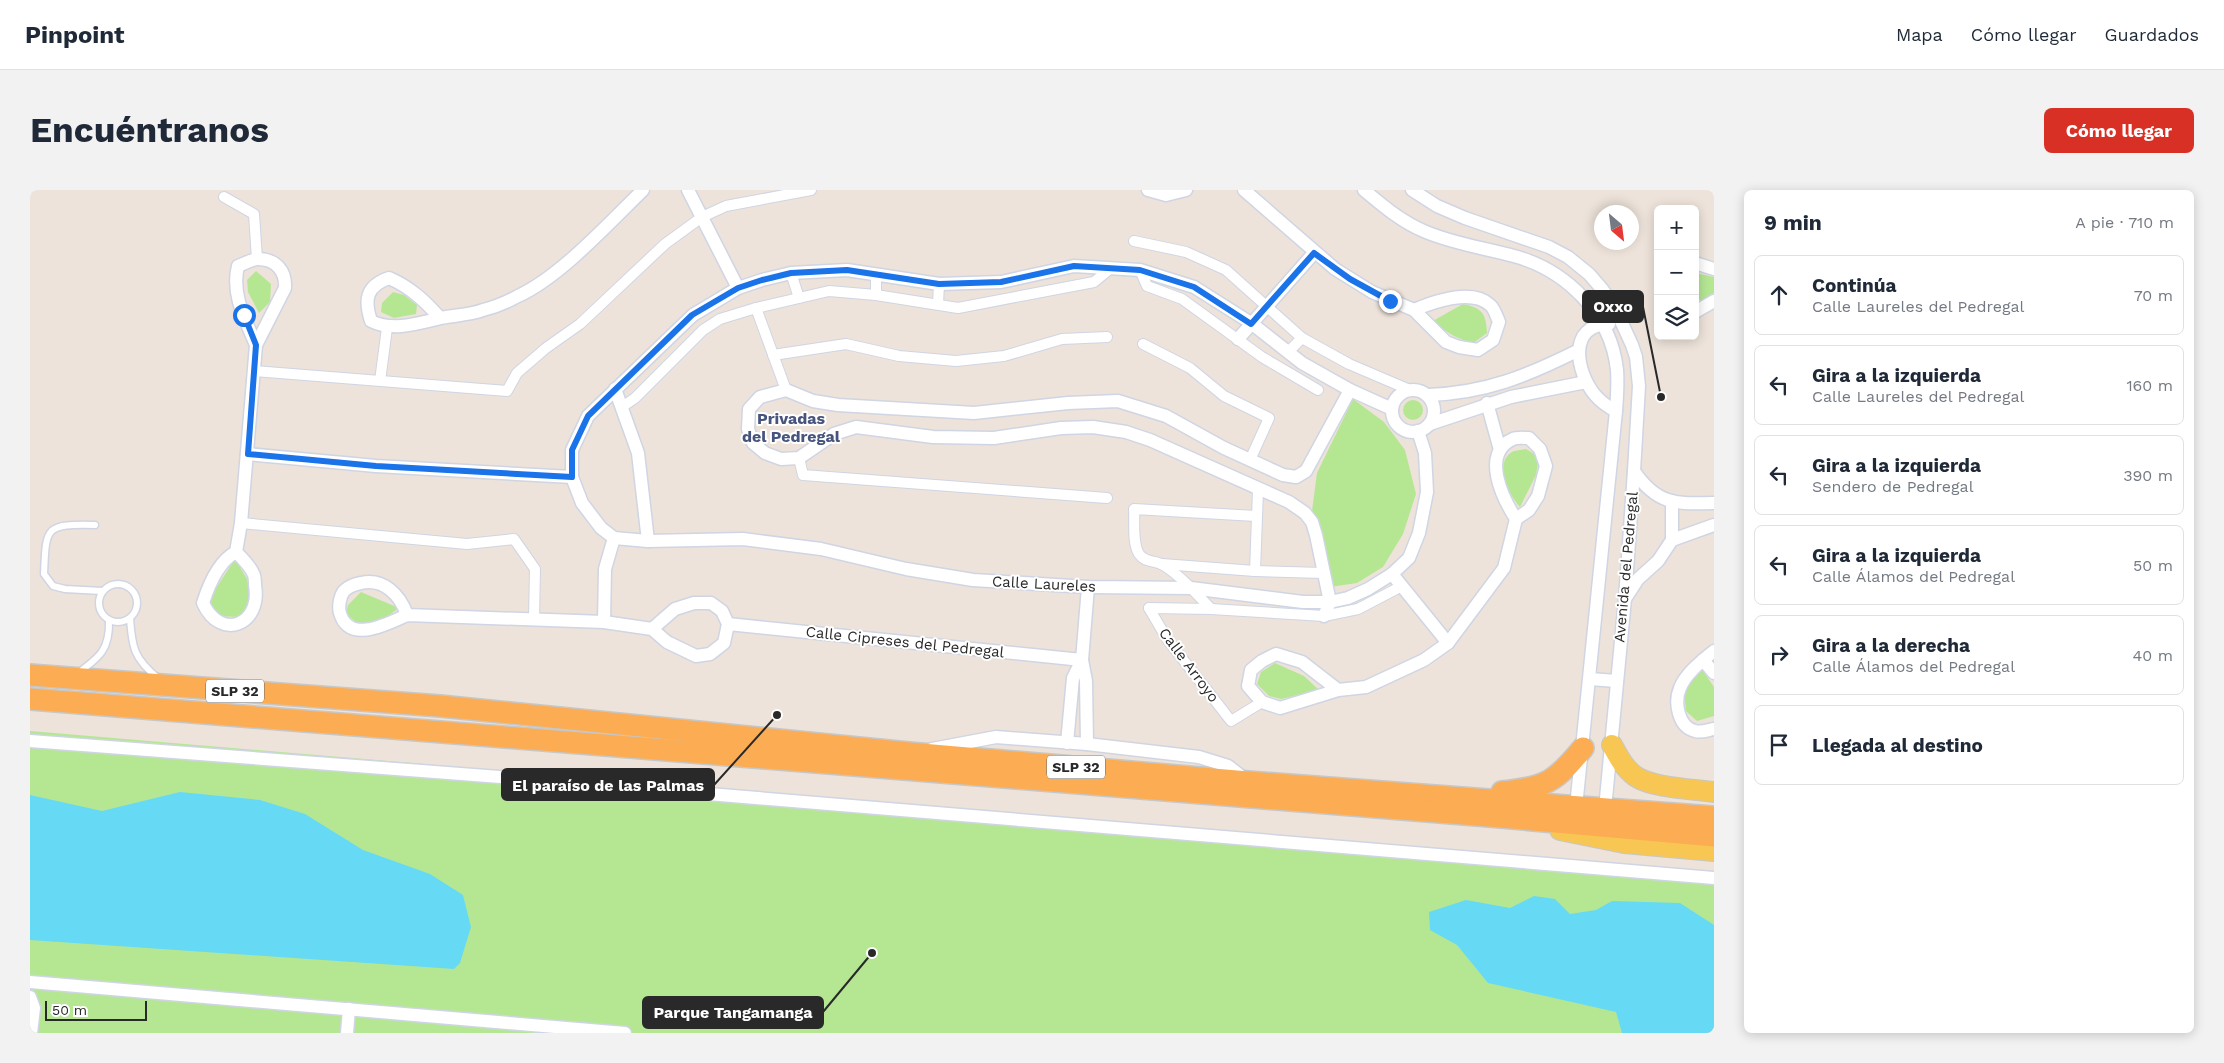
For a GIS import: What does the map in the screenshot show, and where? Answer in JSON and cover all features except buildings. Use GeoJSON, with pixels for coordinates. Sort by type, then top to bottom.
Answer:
{"type":"FeatureCollection","features":[{"type":"Feature","properties":{"kind":"highway","name":"SLP 32"},"geometry":{"type":"LineString","coordinates":[[37,673],[70,678],[440,706],[909,753],[1248,782],[1714,817]]}},
{"type":"Feature","properties":{"kind":"highway","name":"SLP 32"},"geometry":{"type":"LineString","coordinates":[[30,699],[1489,816],[1714,836]]}},
{"type":"Feature","properties":{"kind":"highway"},"geometry":{"type":"LineString","coordinates":[[1449,797],[1535,788],[1558,777],[1583,748]]}},
{"type":"Feature","properties":{"kind":"main road"},"geometry":{"type":"LineString","coordinates":[[1612,745],[1622,764],[1635,776],[1652,783],[1714,792]]}},
{"type":"Feature","properties":{"kind":"main road"},"geometry":{"type":"LineString","coordinates":[[1489,816],[1624,843],[1714,851]]}},
{"type":"Feature","properties":{"kind":"street"},"geometry":{"type":"LineString","coordinates":[[440,318],[427,303],[411,290],[389,278],[378,282],[369,293],[366,307],[371,321],[387,328],[427,323],[440,318],[482,311],[520,296],[550,276],[643,190]]}},
{"type":"Feature","properties":{"kind":"street"},"geometry":{"type":"LineString","coordinates":[[688,190],[738,288]]}},
{"type":"Feature","properties":{"kind":"street"},"geometry":{"type":"LineString","coordinates":[[254,371],[507,391],[517,373],[595,311],[665,244],[702,218],[726,206],[811,190]]}},
{"type":"Feature","properties":{"kind":"street"},"geometry":{"type":"LineString","coordinates":[[1148,190],[1166,195],[1186,190]]}},
{"type":"Feature","properties":{"kind":"street"},"geometry":{"type":"LineString","coordinates":[[1244,190],[1314,253],[1335,269],[1364,288],[1414,310],[1446,342],[1478,350],[1493,340],[1500,322],[1490,304],[1471,297],[1433,302],[1414,310]]}},
{"type":"Feature","properties":{"kind":"street","name":"Avenida del Pedregal"},"geometry":{"type":"LineString","coordinates":[[1364,190],[1389,211],[1424,231],[1462,245],[1514,256],[1546,269],[1574,288],[1589,304],[1603,324],[1615,358],[1617,371],[1616,411],[1576,807]]}},
{"type":"Feature","properties":{"kind":"street","name":"Avenida del Pedregal"},"geometry":{"type":"LineString","coordinates":[[1412,190],[1437,206],[1465,218],[1549,247],[1568,256],[1589,274],[1615,308],[1636,357],[1638,373],[1634,471],[1625,599],[1605,809]]}},
{"type":"Feature","properties":{"kind":"street"},"geometry":{"type":"LineString","coordinates":[[224,197],[254,214],[257,259]]}},
{"type":"Feature","properties":{"kind":"street"},"geometry":{"type":"LineString","coordinates":[[1134,241],[1186,252],[1226,270],[1302,338],[1349,364],[1410,390]]}},
{"type":"Feature","properties":{"kind":"street"},"geometry":{"type":"LineString","coordinates":[[1238,339],[1314,253]]}},
{"type":"Feature","properties":{"kind":"street"},"geometry":{"type":"LineString","coordinates":[[236,552],[242,523],[256,345],[286,288],[286,278],[282,270],[274,263],[257,259],[238,266],[235,280],[244,315],[256,345]]}},
{"type":"Feature","properties":{"kind":"street"},"geometry":{"type":"LineString","coordinates":[[1699,264],[1714,269]]}},
{"type":"Feature","properties":{"kind":"street"},"geometry":{"type":"LineString","coordinates":[[1072,286],[1074,266]]}},
{"type":"Feature","properties":{"kind":"street"},"geometry":{"type":"LineString","coordinates":[[604,622],[605,569],[614,538],[601,528],[582,503],[572,477],[572,450],[588,416],[692,315],[738,288],[762,280],[791,273],[847,270],[939,284],[1001,282],[1074,266],[1140,270],[1194,287],[1251,324],[1302,363],[1350,390],[1392,409]]}},
{"type":"Feature","properties":{"kind":"street"},"geometry":{"type":"LineString","coordinates":[[622,407],[635,398],[703,330],[720,319],[756,308],[829,291],[876,295],[958,308],[1094,282],[1111,268]]}},
{"type":"Feature","properties":{"kind":"street"},"geometry":{"type":"LineString","coordinates":[[1140,270],[1147,286],[1182,299],[1262,357],[1318,390]]}},
{"type":"Feature","properties":{"kind":"street"},"geometry":{"type":"LineString","coordinates":[[791,273],[799,298]]}},
{"type":"Feature","properties":{"kind":"street"},"geometry":{"type":"LineString","coordinates":[[876,274],[876,295]]}},
{"type":"Feature","properties":{"kind":"street"},"geometry":{"type":"LineString","coordinates":[[1001,282],[1001,301]]}},
{"type":"Feature","properties":{"kind":"street"},"geometry":{"type":"LineString","coordinates":[[938,304],[939,284]]}},
{"type":"Feature","properties":{"kind":"street"},"geometry":{"type":"LineString","coordinates":[[1182,299],[1194,287]]}},
{"type":"Feature","properties":{"kind":"street"},"geometry":{"type":"LineString","coordinates":[[1699,310],[1714,301]]}},
{"type":"Feature","properties":{"kind":"street"},"geometry":{"type":"LineString","coordinates":[[756,308],[786,390]]}},
{"type":"Feature","properties":{"kind":"street"},"geometry":{"type":"LineString","coordinates":[[692,315],[703,330]]}},
{"type":"Feature","properties":{"kind":"street"},"geometry":{"type":"LineString","coordinates":[[1616,411],[1603,403],[1586,382],[1580,364],[1579,350],[1581,339],[1586,332],[1603,324],[1624,326]]}},
{"type":"Feature","properties":{"kind":"street"},"geometry":{"type":"LineString","coordinates":[[380,381],[387,328]]}},
{"type":"Feature","properties":{"kind":"street"},"geometry":{"type":"LineString","coordinates":[[773,355],[846,344],[899,356],[956,360],[1004,356],[1062,339],[1107,337]]}},
{"type":"Feature","properties":{"kind":"street"},"geometry":{"type":"LineString","coordinates":[[1288,352],[1302,338]]}},
{"type":"Feature","properties":{"kind":"street"},"geometry":{"type":"LineString","coordinates":[[1143,344],[1190,368],[1224,396],[1269,418],[1250,460]]}},
{"type":"Feature","properties":{"kind":"street"},"geometry":{"type":"LineString","coordinates":[[1428,395],[1468,392],[1507,383],[1579,350]]}},
{"type":"Feature","properties":{"kind":"street"},"geometry":{"type":"LineString","coordinates":[[1293,376],[1302,363]]}},
{"type":"Feature","properties":{"kind":"street"},"geometry":{"type":"LineString","coordinates":[[1430,424],[1434,414],[1433,404],[1428,395],[1420,390],[1410,390],[1401,393],[1394,400],[1392,409],[1393,419],[1399,427],[1408,432],[1418,431],[1430,424],[1511,397],[1586,382]]}},
{"type":"Feature","properties":{"kind":"street"},"geometry":{"type":"LineString","coordinates":[[1507,383],[1511,397]]}},
{"type":"Feature","properties":{"kind":"street"},"geometry":{"type":"LineString","coordinates":[[615,389],[638,453],[648,541]]}},
{"type":"Feature","properties":{"kind":"street"},"geometry":{"type":"LineString","coordinates":[[1324,616],[1330,602],[1316,535],[1312,522],[1305,513],[1289,502],[1258,490],[1150,440],[1126,432],[1093,427],[1061,428],[994,438],[932,437],[856,427],[834,434],[799,458],[781,459],[765,453],[753,443],[748,429],[749,409],[760,397],[786,390],[813,401],[974,414],[1068,403],[1118,401],[1166,416],[1224,448],[1283,474],[1296,477],[1306,471],[1350,390]]}},
{"type":"Feature","properties":{"kind":"street"},"geometry":{"type":"LineString","coordinates":[[1487,404],[1500,450],[1495,467],[1507,506],[1516,519]]}},
{"type":"Feature","properties":{"kind":"street","name":"Calle Laureles"},"geometry":{"type":"LineString","coordinates":[[614,538],[648,541],[743,539],[821,549],[906,569],[974,580],[1088,587],[1191,588],[1303,602],[1330,602],[1348,598],[1392,574],[1408,558],[1419,533],[1427,492],[1425,454],[1418,431]]}},
{"type":"Feature","properties":{"kind":"street"},"geometry":{"type":"LineString","coordinates":[[1338,690],[1302,662],[1276,654],[1262,661],[1251,670],[1248,686],[1262,702],[1280,708],[1338,690],[1366,687],[1424,660],[1448,643],[1504,568],[1516,519],[1529,510],[1538,496],[1546,466],[1540,449],[1528,438],[1513,439],[1500,450]]}},
{"type":"Feature","properties":{"kind":"street"},"geometry":{"type":"LineString","coordinates":[[248,454],[376,466],[572,477]]}},
{"type":"Feature","properties":{"kind":"street"},"geometry":{"type":"LineString","coordinates":[[799,458],[803,475],[1107,498]]}},
{"type":"Feature","properties":{"kind":"street"},"geometry":{"type":"LineString","coordinates":[[1634,471],[1651,492],[1672,503],[1714,504]]}},
{"type":"Feature","properties":{"kind":"street"},"geometry":{"type":"LineString","coordinates":[[1255,571],[1258,490]]}},
{"type":"Feature","properties":{"kind":"street"},"geometry":{"type":"LineString","coordinates":[[1625,599],[1638,580],[1658,561],[1672,540],[1672,503]]}},
{"type":"Feature","properties":{"kind":"street"},"geometry":{"type":"LineString","coordinates":[[1256,516],[1134,509],[1136,542],[1139,554],[1146,560],[1162,564],[1323,574]]}},
{"type":"Feature","properties":{"kind":"street"},"geometry":{"type":"LineString","coordinates":[[242,523],[467,544],[514,539],[535,569],[534,618]]}},
{"type":"Feature","properties":{"kind":"street"},"geometry":{"type":"LineString","coordinates":[[1672,540],[1714,525]]}},
{"type":"Feature","properties":{"kind":"street"},"geometry":{"type":"LineString","coordinates":[[236,552],[253,573],[256,593],[255,609],[246,619],[227,625],[215,621],[208,614],[203,603],[208,588],[218,570],[228,556],[236,552]]}},
{"type":"Feature","properties":{"kind":"street"},"geometry":{"type":"LineString","coordinates":[[1162,564],[1191,588],[1211,609],[1324,616],[1358,609],[1402,586]]}},
{"type":"Feature","properties":{"kind":"street"},"geometry":{"type":"LineString","coordinates":[[1392,574],[1448,643]]}},
{"type":"Feature","properties":{"kind":"street"},"geometry":{"type":"LineString","coordinates":[[407,615],[397,595],[384,584],[369,581],[352,584],[343,592],[339,602],[340,614],[347,624],[359,630],[380,628],[407,615],[534,618],[604,622],[652,629],[667,642],[696,656],[710,654],[724,643],[728,624],[722,611],[711,603],[694,603],[675,609],[652,629]]}},
{"type":"Feature","properties":{"kind":"street"},"geometry":{"type":"LineString","coordinates":[[1086,744],[1086,681],[1082,660],[1088,587]]}},
{"type":"Feature","properties":{"kind":"street","name":"Calle Arroyo"},"geometry":{"type":"LineString","coordinates":[[1211,609],[1149,608],[1167,640],[1231,721],[1262,702]]}},
{"type":"Feature","properties":{"kind":"street","name":"Calle Cipreses del Pedregal"},"geometry":{"type":"LineString","coordinates":[[728,624],[1082,660]]}},
{"type":"Feature","properties":{"kind":"street"},"geometry":{"type":"LineString","coordinates":[[1714,651],[1703,660],[1680,687],[1677,703],[1680,716],[1687,727],[1694,731],[1714,729]]}},
{"type":"Feature","properties":{"kind":"street"},"geometry":{"type":"LineString","coordinates":[[1067,743],[1072,678],[1082,660]]}},
{"type":"Feature","properties":{"kind":"street"},"geometry":{"type":"LineString","coordinates":[[1703,660],[1714,673]]}},
{"type":"Feature","properties":{"kind":"street"},"geometry":{"type":"LineString","coordinates":[[1590,679],[1616,681]]}},
{"type":"Feature","properties":{"kind":"street"},"geometry":{"type":"LineString","coordinates":[[909,753],[996,737],[1086,744],[1200,757],[1228,766],[1248,782]]}},
{"type":"Feature","properties":{"kind":"street"},"geometry":{"type":"LineString","coordinates":[[30,741],[565,782],[1714,878]]}},
{"type":"Feature","properties":{"kind":"street"},"geometry":{"type":"LineString","coordinates":[[30,982],[349,1009],[529,1029],[625,1033]]}},
{"type":"Feature","properties":{"kind":"street"},"geometry":{"type":"LineString","coordinates":[[30,997],[34,1008],[31,1033]]}},
{"type":"Feature","properties":{"kind":"street"},"geometry":{"type":"LineString","coordinates":[[347,1033],[349,1009]]}},
{"type":"Feature","properties":{"kind":"lane"},"geometry":{"type":"LineString","coordinates":[[95,525],[62,524],[50,532],[46,541],[44,574],[53,586],[65,589],[102,591],[111,585],[122,584],[132,589],[137,598],[137,609],[130,618],[120,622],[109,620],[100,607],[99,602],[102,591]]}},
{"type":"Feature","properties":{"kind":"lane"},"geometry":{"type":"LineString","coordinates":[[130,618],[132,644],[140,659],[150,671],[168,686]]}},
{"type":"Feature","properties":{"kind":"lane"},"geometry":{"type":"LineString","coordinates":[[70,678],[99,657],[107,644],[109,620]]}},
{"type":"Feature","properties":{"kind":"green space"},"geometry":{"type":"Polygon","coordinates":[[[256,271],[271,284],[270,302],[259,313],[248,292],[247,280],[256,271]]]}},
{"type":"Feature","properties":{"kind":"green space"},"geometry":{"type":"Polygon","coordinates":[[[1699,274],[1714,277],[1714,293],[1699,300],[1699,274]]]}},
{"type":"Feature","properties":{"kind":"green space"},"geometry":{"type":"Polygon","coordinates":[[[393,292],[404,295],[417,305],[416,314],[394,318],[381,312],[382,303],[393,292]]]}},
{"type":"Feature","properties":{"kind":"green space"},"geometry":{"type":"Polygon","coordinates":[[[1463,304],[1475,307],[1484,316],[1487,333],[1472,344],[1431,322],[1463,304]]]}},
{"type":"Feature","properties":{"kind":"green space"},"geometry":{"type":"Polygon","coordinates":[[[1353,399],[1384,422],[1405,450],[1416,494],[1403,534],[1383,567],[1357,583],[1330,587],[1312,511],[1317,473],[1353,399]]]}},
{"type":"Feature","properties":{"kind":"green space"},"geometry":{"type":"Polygon","coordinates":[[[1413,400],[1420,403],[1423,410],[1420,417],[1413,420],[1406,417],[1403,410],[1406,403],[1413,400]]]}},
{"type":"Feature","properties":{"kind":"green space"},"geometry":{"type":"Polygon","coordinates":[[[1526,449],[1539,457],[1536,475],[1520,507],[1507,487],[1503,470],[1507,456],[1514,451],[1526,449]]]}},
{"type":"Feature","properties":{"kind":"green space"},"geometry":{"type":"Polygon","coordinates":[[[235,559],[247,579],[251,600],[243,615],[238,617],[216,616],[209,599],[235,559]]]}},
{"type":"Feature","properties":{"kind":"green space"},"geometry":{"type":"Polygon","coordinates":[[[361,592],[399,608],[372,627],[356,622],[346,614],[348,605],[361,592]]]}},
{"type":"Feature","properties":{"kind":"green space"},"geometry":{"type":"Polygon","coordinates":[[[1275,663],[1304,676],[1319,690],[1281,699],[1269,696],[1257,684],[1261,672],[1275,663]]]}},
{"type":"Feature","properties":{"kind":"green space"},"geometry":{"type":"Polygon","coordinates":[[[1701,668],[1714,687],[1714,716],[1697,721],[1686,711],[1684,691],[1701,668]]]}},
{"type":"Feature","properties":{"kind":"green space"},"geometry":{"type":"Polygon","coordinates":[[[30,731],[1714,872],[1714,1033],[30,1033],[30,731]]]}},
{"type":"Feature","properties":{"kind":"water"},"geometry":{"type":"Polygon","coordinates":[[[180,792],[260,800],[305,814],[363,850],[430,874],[463,895],[471,927],[460,963],[454,969],[30,940],[30,795],[102,811],[180,792]]]}},
{"type":"Feature","properties":{"kind":"water"},"geometry":{"type":"Polygon","coordinates":[[[1534,896],[1555,899],[1570,914],[1596,910],[1612,901],[1680,903],[1714,925],[1714,1033],[1622,1033],[1616,1012],[1488,983],[1457,945],[1430,930],[1429,912],[1466,900],[1510,908],[1534,896]]]}},
{"type":"Feature","properties":{"kind":"place","name":"Oxxo"},"geometry":{"type":"Point","coordinates":[1661,397]}},
{"type":"Feature","properties":{"kind":"place","name":"El paraíso de las Palmas"},"geometry":{"type":"Point","coordinates":[777,715]}},
{"type":"Feature","properties":{"kind":"place","name":"Parque Tangamanga"},"geometry":{"type":"Point","coordinates":[872,953]}},
{"type":"Feature","properties":{"kind":"district","name":"Privadas del Pedregal"},"geometry":{"type":"Point","coordinates":[791,427]}},
{"type":"Feature","properties":{"kind":"route"},"geometry":{"type":"LineString","coordinates":[[244,315],[256,345],[248,454],[376,466],[572,477],[572,450],[588,416],[692,315],[738,288],[791,273],[847,270],[939,284],[1001,282],[1074,266],[1140,270],[1194,287],[1251,324],[1314,253],[1350,279],[1390,301]]}}]}
